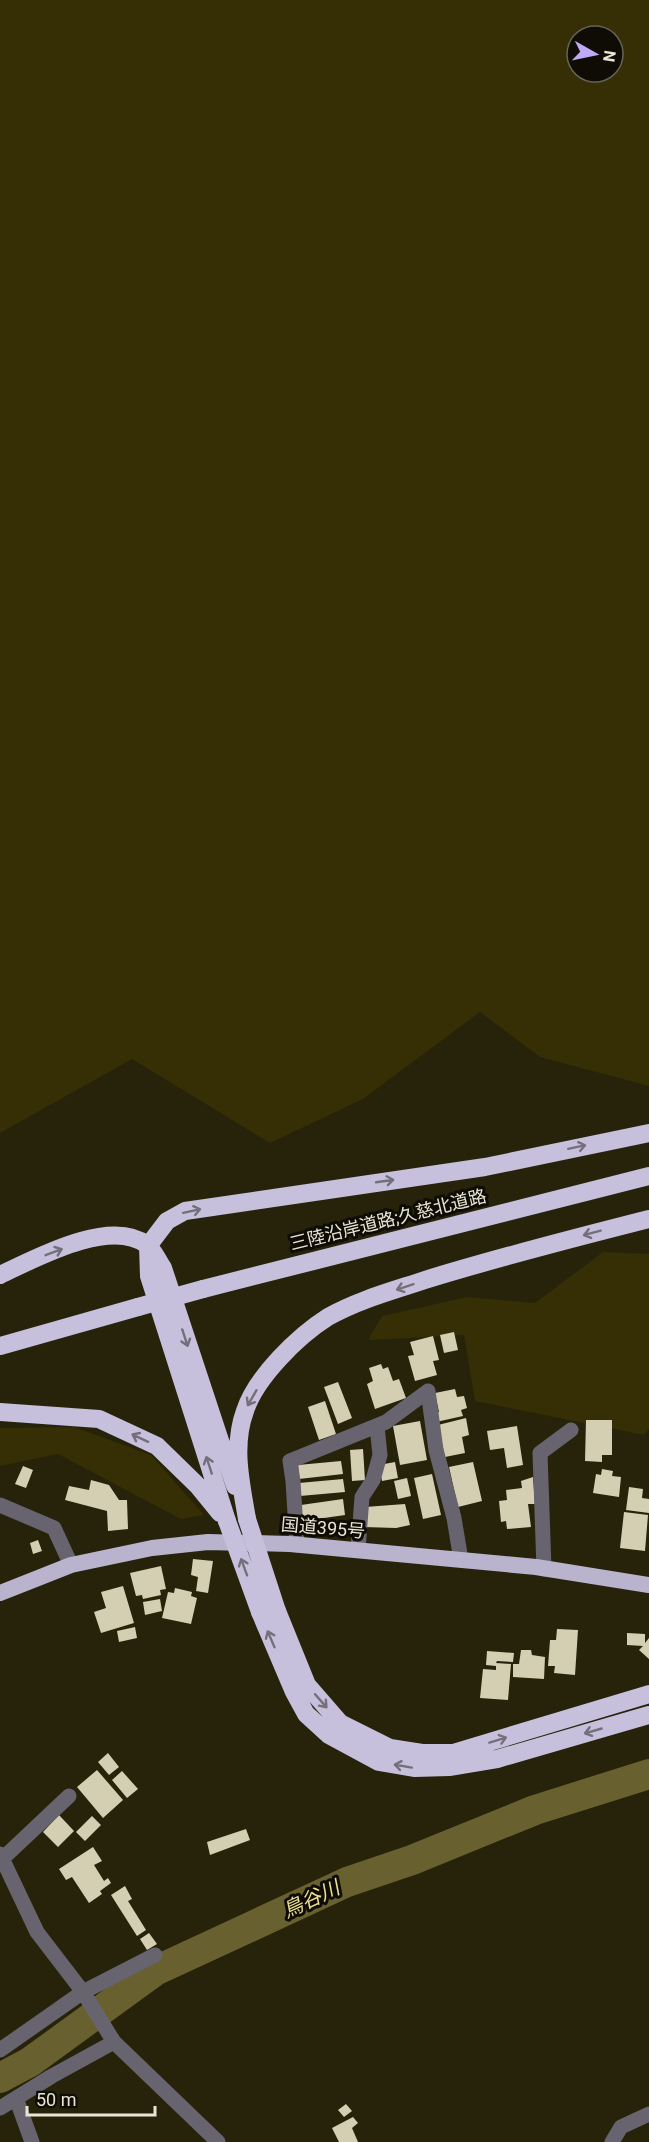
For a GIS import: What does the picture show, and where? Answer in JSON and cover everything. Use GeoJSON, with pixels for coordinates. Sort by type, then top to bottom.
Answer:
{"type":"FeatureCollection","features":[{"type":"Feature","properties":{"kind":"highway"},"geometry":{"type":"LineString","coordinates":[[649,1133],[484,1167],[185,1211],[167,1221],[148,1246],[149,1276],[227,1521],[269,1612],[307,1685],[340,1723],[390,1748],[422,1753],[453,1753],[649,1694]]}},
{"type":"Feature","properties":{"kind":"highway","name":"三陸沿岸道路;久慈北道路"},"geometry":{"type":"LineString","coordinates":[[0,1346],[203,1289],[649,1176]]}},
{"type":"Feature","properties":{"kind":"highway"},"geometry":{"type":"LineString","coordinates":[[649,1219],[457,1270],[361,1301],[327,1318],[294,1342],[265,1374],[245,1410],[237,1452],[247,1519],[269,1612],[294,1692],[306,1714],[329,1735],[379,1762],[414,1768],[449,1767],[497,1759],[649,1715]]}},
{"type":"Feature","properties":{"kind":"highway"},"geometry":{"type":"LineString","coordinates":[[0,1275],[62,1248],[104,1235],[128,1235],[148,1246],[163,1268],[223,1456],[247,1519]]}},
{"type":"Feature","properties":{"kind":"highway"},"geometry":{"type":"LineString","coordinates":[[0,1412],[99,1419],[157,1446],[198,1486],[227,1521]]}},
{"type":"Feature","properties":{"kind":"highway","name":"国道395号"},"geometry":{"type":"LineString","coordinates":[[0,1593],[71,1565],[152,1548],[208,1542],[297,1545],[461,1560],[544,1569],[649,1585]]}},
{"type":"Feature","properties":{"kind":"street"},"geometry":{"type":"LineString","coordinates":[[297,1545],[290,1461],[386,1422],[428,1391],[436,1450],[454,1518],[461,1560]]}},
{"type":"Feature","properties":{"kind":"street"},"geometry":{"type":"LineString","coordinates":[[358,1550],[362,1497],[373,1480],[380,1455],[377,1426]]}},
{"type":"Feature","properties":{"kind":"street"},"geometry":{"type":"LineString","coordinates":[[544,1569],[540,1453],[571,1430]]}},
{"type":"Feature","properties":{"kind":"street"},"geometry":{"type":"LineString","coordinates":[[0,1505],[54,1528],[71,1565]]}},
{"type":"Feature","properties":{"kind":"street"},"geometry":{"type":"LineString","coordinates":[[69,1796],[1,1857],[37,1932],[86,1996],[112,2037],[218,2142]]}},
{"type":"Feature","properties":{"kind":"street"},"geometry":{"type":"LineString","coordinates":[[0,2050],[155,1955]]}},
{"type":"Feature","properties":{"kind":"street"},"geometry":{"type":"LineString","coordinates":[[0,2109],[112,2037]]}},
{"type":"Feature","properties":{"kind":"street"},"geometry":{"type":"LineString","coordinates":[[16,2098],[33,2142]]}},
{"type":"Feature","properties":{"kind":"street"},"geometry":{"type":"LineString","coordinates":[[612,2142],[621,2127],[649,2114]]}},
{"type":"Feature","properties":{"kind":"shaded area"},"geometry":{"type":"Polygon","coordinates":[[[0,0],[649,0],[649,1086],[540,1057],[480,1012],[363,1099],[270,1143],[132,1059],[0,1133],[0,0]]]}},
{"type":"Feature","properties":{"kind":"shaded area"},"geometry":{"type":"Polygon","coordinates":[[[603,1252],[649,1254],[649,1429],[644,1435],[475,1401],[464,1335],[368,1340],[382,1316],[467,1297],[535,1303],[603,1252]]]}},
{"type":"Feature","properties":{"kind":"shaded area"},"geometry":{"type":"Polygon","coordinates":[[[74,1427],[151,1455],[204,1515],[181,1519],[58,1454],[0,1466],[0,1428],[74,1427]]]}},
{"type":"Feature","properties":{"kind":"building"},"geometry":{"type":"Polygon","coordinates":[[[454,1332],[458,1350],[444,1353],[440,1335],[454,1332]]]}},
{"type":"Feature","properties":{"kind":"building"},"geometry":{"type":"Polygon","coordinates":[[[433,1336],[439,1360],[433,1361],[437,1375],[415,1381],[408,1356],[414,1355],[410,1342],[433,1336]]]}},
{"type":"Feature","properties":{"kind":"building"},"geometry":{"type":"Polygon","coordinates":[[[381,1364],[383,1369],[388,1367],[393,1381],[399,1379],[406,1398],[375,1409],[367,1384],[373,1381],[369,1368],[381,1364]]]}},
{"type":"Feature","properties":{"kind":"building"},"geometry":{"type":"Polygon","coordinates":[[[338,1382],[352,1418],[338,1424],[324,1387],[338,1382]]]}},
{"type":"Feature","properties":{"kind":"building"},"geometry":{"type":"Polygon","coordinates":[[[455,1389],[457,1397],[464,1396],[467,1408],[461,1410],[463,1416],[436,1422],[434,1413],[439,1412],[435,1393],[455,1389]]]}},
{"type":"Feature","properties":{"kind":"building"},"geometry":{"type":"Polygon","coordinates":[[[325,1401],[336,1434],[319,1440],[308,1407],[325,1401]]]}},
{"type":"Feature","properties":{"kind":"building"},"geometry":{"type":"Polygon","coordinates":[[[466,1418],[469,1435],[462,1437],[465,1453],[445,1457],[438,1425],[466,1418]]]}},
{"type":"Feature","properties":{"kind":"building"},"geometry":{"type":"Polygon","coordinates":[[[586,1420],[612,1420],[612,1455],[602,1455],[602,1462],[585,1461],[586,1420]]]}},
{"type":"Feature","properties":{"kind":"building"},"geometry":{"type":"Polygon","coordinates":[[[420,1421],[427,1460],[400,1465],[393,1426],[420,1421]]]}},
{"type":"Feature","properties":{"kind":"building"},"geometry":{"type":"Polygon","coordinates":[[[517,1426],[523,1465],[507,1468],[504,1448],[490,1450],[487,1431],[517,1426]]]}},
{"type":"Feature","properties":{"kind":"building"},"geometry":{"type":"Polygon","coordinates":[[[363,1449],[365,1480],[352,1481],[350,1450],[363,1449]]]}},
{"type":"Feature","properties":{"kind":"building"},"geometry":{"type":"Polygon","coordinates":[[[341,1461],[343,1474],[299,1479],[298,1465],[341,1461]]]}},
{"type":"Feature","properties":{"kind":"building"},"geometry":{"type":"Polygon","coordinates":[[[395,1462],[398,1478],[382,1481],[379,1465],[395,1462]]]}},
{"type":"Feature","properties":{"kind":"building"},"geometry":{"type":"Polygon","coordinates":[[[473,1462],[482,1501],[458,1507],[449,1467],[473,1462]]]}},
{"type":"Feature","properties":{"kind":"building"},"geometry":{"type":"Polygon","coordinates":[[[23,1466],[33,1470],[26,1488],[15,1484],[23,1466]]]}},
{"type":"Feature","properties":{"kind":"building"},"geometry":{"type":"Polygon","coordinates":[[[602,1469],[613,1471],[612,1476],[621,1477],[619,1497],[593,1493],[596,1474],[601,1475],[602,1469]]]}},
{"type":"Feature","properties":{"kind":"building"},"geometry":{"type":"Polygon","coordinates":[[[432,1474],[441,1515],[423,1519],[414,1478],[432,1474]]]}},
{"type":"Feature","properties":{"kind":"building"},"geometry":{"type":"Polygon","coordinates":[[[533,1477],[535,1504],[528,1504],[531,1527],[507,1529],[506,1521],[501,1522],[499,1501],[507,1500],[506,1490],[522,1488],[521,1481],[533,1477]]]}},
{"type":"Feature","properties":{"kind":"building"},"geometry":{"type":"Polygon","coordinates":[[[407,1478],[411,1496],[398,1499],[394,1481],[407,1478]]]}},
{"type":"Feature","properties":{"kind":"building"},"geometry":{"type":"Polygon","coordinates":[[[343,1479],[345,1492],[300,1496],[299,1483],[343,1479]]]}},
{"type":"Feature","properties":{"kind":"building"},"geometry":{"type":"Polygon","coordinates":[[[91,1480],[109,1485],[119,1500],[127,1500],[128,1529],[108,1531],[107,1511],[65,1500],[69,1486],[89,1490],[91,1480]]]}},
{"type":"Feature","properties":{"kind":"building"},"geometry":{"type":"Polygon","coordinates":[[[629,1487],[643,1489],[642,1498],[649,1499],[649,1513],[626,1510],[629,1487]]]}},
{"type":"Feature","properties":{"kind":"building"},"geometry":{"type":"Polygon","coordinates":[[[343,1499],[345,1515],[303,1521],[301,1505],[343,1499]]]}},
{"type":"Feature","properties":{"kind":"building"},"geometry":{"type":"Polygon","coordinates":[[[405,1504],[410,1525],[396,1528],[364,1527],[365,1507],[405,1504]]]}},
{"type":"Feature","properties":{"kind":"building"},"geometry":{"type":"Polygon","coordinates":[[[624,1512],[648,1515],[645,1551],[620,1548],[624,1512]]]}},
{"type":"Feature","properties":{"kind":"building"},"geometry":{"type":"Polygon","coordinates":[[[38,1540],[42,1551],[33,1554],[30,1543],[38,1540]]]}},
{"type":"Feature","properties":{"kind":"building"},"geometry":{"type":"Polygon","coordinates":[[[193,1559],[213,1561],[208,1593],[196,1591],[198,1577],[191,1575],[193,1559]]]}},
{"type":"Feature","properties":{"kind":"building"},"geometry":{"type":"Polygon","coordinates":[[[161,1566],[166,1589],[160,1590],[161,1595],[143,1599],[142,1595],[136,1596],[130,1573],[161,1566]]]}},
{"type":"Feature","properties":{"kind":"building"},"geometry":{"type":"Polygon","coordinates":[[[123,1586],[134,1623],[101,1633],[94,1612],[106,1608],[101,1592],[123,1586]]]}},
{"type":"Feature","properties":{"kind":"building"},"geometry":{"type":"Polygon","coordinates":[[[175,1588],[192,1592],[191,1596],[197,1598],[191,1624],[162,1618],[168,1592],[174,1593],[175,1588]]]}},
{"type":"Feature","properties":{"kind":"building"},"geometry":{"type":"Polygon","coordinates":[[[160,1599],[162,1611],[145,1615],[143,1602],[160,1599]]]}},
{"type":"Feature","properties":{"kind":"building"},"geometry":{"type":"Polygon","coordinates":[[[135,1627],[137,1638],[119,1642],[117,1631],[135,1627]]]}},
{"type":"Feature","properties":{"kind":"building"},"geometry":{"type":"Polygon","coordinates":[[[557,1629],[578,1630],[575,1675],[554,1673],[555,1666],[548,1666],[550,1640],[556,1640],[557,1629]]]}},
{"type":"Feature","properties":{"kind":"building"},"geometry":{"type":"Polygon","coordinates":[[[627,1633],[645,1634],[645,1643],[649,1638],[649,1659],[639,1650],[643,1646],[627,1645],[627,1633]]]}},
{"type":"Feature","properties":{"kind":"building"},"geometry":{"type":"Polygon","coordinates":[[[521,1650],[531,1650],[532,1655],[545,1657],[544,1679],[513,1677],[513,1664],[519,1664],[521,1650]]]}},
{"type":"Feature","properties":{"kind":"building"},"geometry":{"type":"Polygon","coordinates":[[[487,1651],[514,1653],[513,1662],[497,1661],[496,1663],[511,1664],[508,1700],[480,1698],[483,1669],[496,1670],[496,1666],[486,1665],[487,1651]]]}},
{"type":"Feature","properties":{"kind":"building"},"geometry":{"type":"Polygon","coordinates":[[[108,1753],[119,1767],[109,1775],[98,1762],[108,1753]]]}},
{"type":"Feature","properties":{"kind":"building"},"geometry":{"type":"Polygon","coordinates":[[[97,1770],[123,1800],[103,1818],[77,1787],[97,1770]]]}},
{"type":"Feature","properties":{"kind":"building"},"geometry":{"type":"Polygon","coordinates":[[[122,1771],[138,1789],[127,1798],[112,1780],[122,1771]]]}},
{"type":"Feature","properties":{"kind":"building"},"geometry":{"type":"Polygon","coordinates":[[[59,1815],[74,1831],[58,1847],[43,1832],[59,1815]]]}},
{"type":"Feature","properties":{"kind":"building"},"geometry":{"type":"Polygon","coordinates":[[[92,1816],[101,1825],[85,1841],[76,1832],[92,1816]]]}},
{"type":"Feature","properties":{"kind":"building"},"geometry":{"type":"Polygon","coordinates":[[[246,1829],[250,1840],[210,1855],[207,1842],[246,1829]]]}},
{"type":"Feature","properties":{"kind":"building"},"geometry":{"type":"Polygon","coordinates":[[[93,1847],[102,1861],[94,1865],[104,1881],[108,1878],[111,1883],[100,1891],[102,1894],[89,1903],[72,1877],[66,1880],[59,1869],[93,1847]]]}},
{"type":"Feature","properties":{"kind":"building"},"geometry":{"type":"Polygon","coordinates":[[[125,1886],[132,1899],[128,1901],[146,1930],[137,1936],[111,1895],[125,1886]]]}},
{"type":"Feature","properties":{"kind":"building"},"geometry":{"type":"Polygon","coordinates":[[[149,1933],[157,1944],[147,1950],[140,1939],[149,1933]]]}},
{"type":"Feature","properties":{"kind":"building"},"geometry":{"type":"Polygon","coordinates":[[[346,2104],[352,2111],[344,2117],[338,2110],[346,2104]]]}},
{"type":"Feature","properties":{"kind":"building"},"geometry":{"type":"Polygon","coordinates":[[[353,2117],[358,2123],[352,2128],[358,2142],[339,2142],[332,2128],[353,2117]]]}},
{"type":"Feature","properties":{"kind":"waterway","name":"鳥谷川"},"geometry":{"type":"LineString","coordinates":[[0,2078],[30,2062],[155,1971],[347,1882],[412,1860],[535,1810],[649,1774]]}}]}
